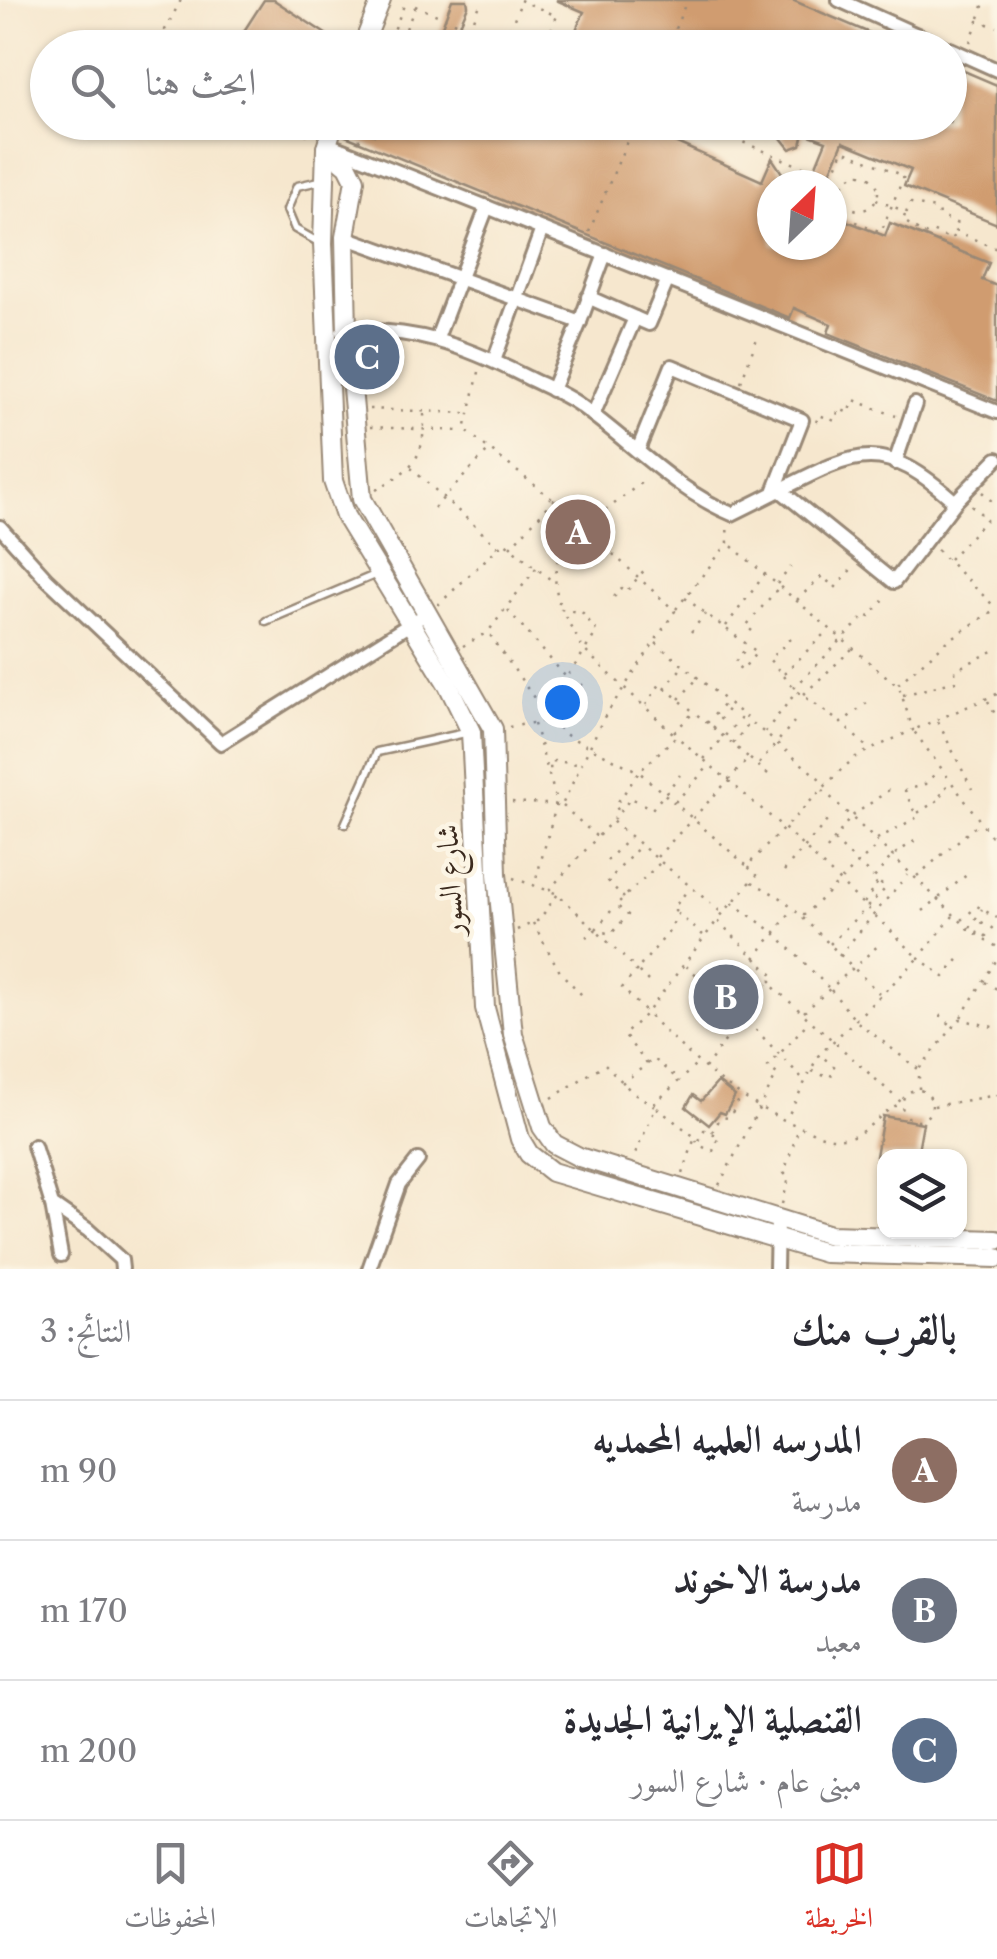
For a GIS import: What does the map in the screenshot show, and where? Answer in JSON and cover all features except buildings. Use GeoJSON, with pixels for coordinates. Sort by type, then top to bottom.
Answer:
{"type":"FeatureCollection","features":[{"type":"Feature","properties":{"kind":"main road"},"geometry":{"type":"LineString","coordinates":[[369,30],[381,0]]}},
{"type":"Feature","properties":{"kind":"main road","name":"شارع السور"},"geometry":{"type":"LineString","coordinates":[[329,140],[322,243],[332,481],[345,516],[471,732],[485,1008],[509,1106],[529,1154],[552,1172],[594,1187],[774,1241],[847,1256],[997,1258]]}},
{"type":"Feature","properties":{"kind":"main road","name":"شارع السور"},"geometry":{"type":"LineString","coordinates":[[327,146],[348,166],[355,180],[345,237],[347,332],[362,498],[452,652],[492,730],[497,874],[513,1034],[534,1109],[554,1144],[626,1174],[845,1236],[997,1240]]}},
{"type":"Feature","properties":{"kind":"street"},"geometry":{"type":"LineString","coordinates":[[839,0],[907,30]]}},
{"type":"Feature","properties":{"kind":"street"},"geometry":{"type":"LineString","coordinates":[[967,57],[997,70]]}},
{"type":"Feature","properties":{"kind":"street"},"geometry":{"type":"LineString","coordinates":[[327,146],[997,412]]}},
{"type":"Feature","properties":{"kind":"street"},"geometry":{"type":"LineString","coordinates":[[437,338],[487,207]]}},
{"type":"Feature","properties":{"kind":"street"},"geometry":{"type":"LineString","coordinates":[[488,359],[517,298],[542,229]]}},
{"type":"Feature","properties":{"kind":"street"},"geometry":{"type":"LineString","coordinates":[[345,237],[580,322]]}},
{"type":"Feature","properties":{"kind":"street"},"geometry":{"type":"LineString","coordinates":[[552,390],[605,254]]}},
{"type":"Feature","properties":{"kind":"street"},"geometry":{"type":"LineString","coordinates":[[588,297],[649,324],[668,279]]}},
{"type":"Feature","properties":{"kind":"street"},"geometry":{"type":"LineString","coordinates":[[593,415],[636,318]]}},
{"type":"Feature","properties":{"kind":"street"},"geometry":{"type":"LineString","coordinates":[[324,334],[388,330],[437,338],[488,359],[593,415],[703,501],[732,514],[848,456],[870,455],[895,464],[958,499]]}},
{"type":"Feature","properties":{"kind":"street"},"geometry":{"type":"LineString","coordinates":[[638,450],[672,366],[802,420],[777,491]]}},
{"type":"Feature","properties":{"kind":"street"},"geometry":{"type":"LineString","coordinates":[[895,464],[916,404]]}},
{"type":"Feature","properties":{"kind":"street"},"geometry":{"type":"LineString","coordinates":[[777,491],[894,582],[958,499],[997,459]]}},
{"type":"Feature","properties":{"kind":"street"},"geometry":{"type":"LineString","coordinates":[[0,527],[46,578],[222,743],[428,612]]}},
{"type":"Feature","properties":{"kind":"street"},"geometry":{"type":"LineString","coordinates":[[34,1146],[52,1205],[61,1255]]}},
{"type":"Feature","properties":{"kind":"street"},"geometry":{"type":"LineString","coordinates":[[368,1269],[400,1184],[418,1160]]}},
{"type":"Feature","properties":{"kind":"street"},"geometry":{"type":"LineString","coordinates":[[52,1205],[121,1260],[122,1269]]}},
{"type":"Feature","properties":{"kind":"street"},"geometry":{"type":"LineString","coordinates":[[776,1269],[774,1241],[778,1220]]}},
{"type":"Feature","properties":{"kind":"lane"},"geometry":{"type":"LineString","coordinates":[[322,243],[295,230],[287,210],[297,186],[325,180]]}},
{"type":"Feature","properties":{"kind":"lane"},"geometry":{"type":"LineString","coordinates":[[266,621],[378,573]]}},
{"type":"Feature","properties":{"kind":"lane"},"geometry":{"type":"LineString","coordinates":[[345,824],[378,752],[471,732]]}},
{"type":"Feature","properties":{"kind":"path"},"geometry":{"type":"LineString","coordinates":[[166,30],[181,0]]}},
{"type":"Feature","properties":{"kind":"path"},"geometry":{"type":"LineString","coordinates":[[394,30],[406,0]]}},
{"type":"Feature","properties":{"kind":"path"},"geometry":{"type":"LineString","coordinates":[[405,30],[418,0]]}},
{"type":"Feature","properties":{"kind":"path"},"geometry":{"type":"LineString","coordinates":[[470,28],[482,0]]}},
{"type":"Feature","properties":{"kind":"path"},"geometry":{"type":"LineString","coordinates":[[509,30],[521,0],[557,16],[551,30]]}},
{"type":"Feature","properties":{"kind":"path"},"geometry":{"type":"LineString","coordinates":[[674,30],[687,0]]}},
{"type":"Feature","properties":{"kind":"path"},"geometry":{"type":"LineString","coordinates":[[967,48],[985,0]]}},
{"type":"Feature","properties":{"kind":"path"},"geometry":{"type":"LineString","coordinates":[[415,6],[474,30]]}},
{"type":"Feature","properties":{"kind":"path"},"geometry":{"type":"LineString","coordinates":[[978,20],[997,27]]}},
{"type":"Feature","properties":{"kind":"path"},"geometry":{"type":"LineString","coordinates":[[317,140],[327,146]]}},
{"type":"Feature","properties":{"kind":"path"},"geometry":{"type":"LineString","coordinates":[[584,245],[628,140]]}},
{"type":"Feature","properties":{"kind":"path"},"geometry":{"type":"LineString","coordinates":[[738,140],[810,170]]}},
{"type":"Feature","properties":{"kind":"path"},"geometry":{"type":"LineString","coordinates":[[835,170],[843,150],[904,176],[881,232],[848,218],[852,209]]}},
{"type":"Feature","properties":{"kind":"path"},"geometry":{"type":"LineString","coordinates":[[866,175],[872,162]]}},
{"type":"Feature","properties":{"kind":"path"},"geometry":{"type":"LineString","coordinates":[[847,181],[854,174],[866,175],[876,183],[876,200],[868,208],[852,209],[847,204]]}},
{"type":"Feature","properties":{"kind":"path"},"geometry":{"type":"LineString","coordinates":[[876,200],[907,212]]}},
{"type":"Feature","properties":{"kind":"path"},"geometry":{"type":"LineString","coordinates":[[911,203],[925,204],[958,224],[951,240],[932,231],[924,235],[902,220],[907,212],[911,203]]}},
{"type":"Feature","properties":{"kind":"path"},"geometry":{"type":"LineString","coordinates":[[955,231],[997,249]]}},
{"type":"Feature","properties":{"kind":"path"},"geometry":{"type":"LineString","coordinates":[[738,393],[765,317]]}},
{"type":"Feature","properties":{"kind":"path"},"geometry":{"type":"LineString","coordinates":[[464,430],[488,359]]}},
{"type":"Feature","properties":{"kind":"path"},"geometry":{"type":"LineString","coordinates":[[802,420],[815,425],[818,415],[835,422],[839,409],[850,413],[854,400],[910,420]]}},
{"type":"Feature","properties":{"kind":"path"},"geometry":{"type":"LineString","coordinates":[[353,417],[424,411],[469,413]]}},
{"type":"Feature","properties":{"kind":"path"},"geometry":{"type":"LineString","coordinates":[[362,498],[411,468],[423,447],[424,411]]}},
{"type":"Feature","properties":{"kind":"path"},"geometry":{"type":"LineString","coordinates":[[353,417],[424,432],[435,433],[439,426],[464,430],[554,500],[675,610]]}},
{"type":"Feature","properties":{"kind":"path"},"geometry":{"type":"LineString","coordinates":[[434,508],[484,460],[488,449]]}},
{"type":"Feature","properties":{"kind":"path"},"geometry":{"type":"LineString","coordinates":[[411,468],[499,548]]}},
{"type":"Feature","properties":{"kind":"path"},"geometry":{"type":"LineString","coordinates":[[660,468],[609,508],[577,522],[557,554],[552,582],[561,609],[584,650],[784,828],[919,958],[944,978],[961,956]]}},
{"type":"Feature","properties":{"kind":"path"},"geometry":{"type":"LineString","coordinates":[[974,484],[997,506]]}},
{"type":"Feature","properties":{"kind":"path"},"geometry":{"type":"LineString","coordinates":[[948,560],[988,519],[958,499]]}},
{"type":"Feature","properties":{"kind":"path"},"geometry":{"type":"LineString","coordinates":[[510,547],[554,500]]}},
{"type":"Feature","properties":{"kind":"path"},"geometry":{"type":"LineString","coordinates":[[578,764],[675,610],[728,543],[726,511]]}},
{"type":"Feature","properties":{"kind":"path"},"geometry":{"type":"LineString","coordinates":[[896,685],[948,640],[997,608],[927,541]]}},
{"type":"Feature","properties":{"kind":"path"},"geometry":{"type":"LineString","coordinates":[[428,612],[504,542],[552,582]]}},
{"type":"Feature","properties":{"kind":"path"},"geometry":{"type":"LineString","coordinates":[[728,543],[896,685],[913,730],[997,844]]}},
{"type":"Feature","properties":{"kind":"path"},"geometry":{"type":"LineString","coordinates":[[796,600],[822,576],[835,588],[862,557]]}},
{"type":"Feature","properties":{"kind":"path"},"geometry":{"type":"LineString","coordinates":[[752,630],[746,626],[790,567]]}},
{"type":"Feature","properties":{"kind":"path"},"geometry":{"type":"LineString","coordinates":[[452,652],[488,632],[536,568]]}},
{"type":"Feature","properties":{"kind":"path"},"geometry":{"type":"LineString","coordinates":[[614,597],[622,588],[626,592],[646,568]]}},
{"type":"Feature","properties":{"kind":"path"},"geometry":{"type":"LineString","coordinates":[[725,628],[765,574]]}},
{"type":"Feature","properties":{"kind":"path"},"geometry":{"type":"LineString","coordinates":[[764,733],[796,689],[866,615],[870,617],[894,582]]}},
{"type":"Feature","properties":{"kind":"path"},"geometry":{"type":"LineString","coordinates":[[685,598],[770,660],[796,689],[870,750]]}},
{"type":"Feature","properties":{"kind":"path"},"geometry":{"type":"LineString","coordinates":[[506,608],[576,691]]}},
{"type":"Feature","properties":{"kind":"path"},"geometry":{"type":"LineString","coordinates":[[561,609],[583,614],[597,632],[566,677]]}},
{"type":"Feature","properties":{"kind":"path"},"geometry":{"type":"LineString","coordinates":[[691,632],[706,613]]}},
{"type":"Feature","properties":{"kind":"path"},"geometry":{"type":"LineString","coordinates":[[783,675],[830,629]]}},
{"type":"Feature","properties":{"kind":"path"},"geometry":{"type":"LineString","coordinates":[[488,632],[549,720],[588,746],[640,772],[757,875],[703,936],[648,1014],[624,1035],[647,1064]]}},
{"type":"Feature","properties":{"kind":"path"},"geometry":{"type":"LineString","coordinates":[[770,660],[791,639]]}},
{"type":"Feature","properties":{"kind":"path"},"geometry":{"type":"LineString","coordinates":[[655,642],[826,784]]}},
{"type":"Feature","properties":{"kind":"path"},"geometry":{"type":"LineString","coordinates":[[748,646],[734,663],[742,670],[756,652]]}},
{"type":"Feature","properties":{"kind":"path"},"geometry":{"type":"LineString","coordinates":[[803,695],[853,648]]}},
{"type":"Feature","properties":{"kind":"path"},"geometry":{"type":"LineString","coordinates":[[902,695],[956,680],[956,670],[997,650]]}},
{"type":"Feature","properties":{"kind":"path"},"geometry":{"type":"LineString","coordinates":[[666,688],[683,666]]}},
{"type":"Feature","properties":{"kind":"path"},"geometry":{"type":"LineString","coordinates":[[679,700],[698,678]]}},
{"type":"Feature","properties":{"kind":"path"},"geometry":{"type":"LineString","coordinates":[[558,707],[586,681]]}},
{"type":"Feature","properties":{"kind":"path"},"geometry":{"type":"LineString","coordinates":[[645,707],[660,684],[768,774]]}},
{"type":"Feature","properties":{"kind":"path"},"geometry":{"type":"LineString","coordinates":[[747,866],[857,756],[997,694]]}},
{"type":"Feature","properties":{"kind":"path"},"geometry":{"type":"LineString","coordinates":[[987,700],[997,718]]}},
{"type":"Feature","properties":{"kind":"path"},"geometry":{"type":"LineString","coordinates":[[707,723],[726,702]]}},
{"type":"Feature","properties":{"kind":"path"},"geometry":{"type":"LineString","coordinates":[[841,723],[867,703]]}},
{"type":"Feature","properties":{"kind":"path"},"geometry":{"type":"LineString","coordinates":[[713,728],[731,706]]}},
{"type":"Feature","properties":{"kind":"path"},"geometry":{"type":"LineString","coordinates":[[620,812],[615,806],[640,772],[694,712]]}},
{"type":"Feature","properties":{"kind":"path"},"geometry":{"type":"LineString","coordinates":[[704,760],[743,716]]}},
{"type":"Feature","properties":{"kind":"path"},"geometry":{"type":"LineString","coordinates":[[492,730],[549,720]]}},
{"type":"Feature","properties":{"kind":"path"},"geometry":{"type":"LineString","coordinates":[[937,720],[972,789]]}},
{"type":"Feature","properties":{"kind":"path"},"geometry":{"type":"LineString","coordinates":[[534,722],[560,803],[597,837]]}},
{"type":"Feature","properties":{"kind":"path"},"geometry":{"type":"LineString","coordinates":[[732,744],[750,722]]}},
{"type":"Feature","properties":{"kind":"path"},"geometry":{"type":"LineString","coordinates":[[758,765],[794,722]]}},
{"type":"Feature","properties":{"kind":"path"},"geometry":{"type":"LineString","coordinates":[[656,858],[749,758]]}},
{"type":"Feature","properties":{"kind":"path"},"geometry":{"type":"LineString","coordinates":[[535,883],[560,803],[582,766],[554,761],[554,768],[547,768]]}},
{"type":"Feature","properties":{"kind":"path"},"geometry":{"type":"LineString","coordinates":[[674,803],[710,765]]}},
{"type":"Feature","properties":{"kind":"path"},"geometry":{"type":"LineString","coordinates":[[802,916],[877,842],[918,817],[905,791],[924,784],[940,770]]}},
{"type":"Feature","properties":{"kind":"path"},"geometry":{"type":"LineString","coordinates":[[549,890],[631,798],[652,809],[680,775]]}},
{"type":"Feature","properties":{"kind":"path"},"geometry":{"type":"LineString","coordinates":[[916,814],[943,797],[940,793],[950,784]]}},
{"type":"Feature","properties":{"kind":"path"},"geometry":{"type":"LineString","coordinates":[[822,789],[960,921],[997,947]]}},
{"type":"Feature","properties":{"kind":"path"},"geometry":{"type":"LineString","coordinates":[[827,849],[850,816],[889,790]]}},
{"type":"Feature","properties":{"kind":"path"},"geometry":{"type":"LineString","coordinates":[[496,802],[560,803]]}},
{"type":"Feature","properties":{"kind":"path"},"geometry":{"type":"LineString","coordinates":[[612,821],[723,914]]}},
{"type":"Feature","properties":{"kind":"path"},"geometry":{"type":"LineString","coordinates":[[784,871],[802,845],[827,821]]}},
{"type":"Feature","properties":{"kind":"path"},"geometry":{"type":"LineString","coordinates":[[915,878],[980,822]]}},
{"type":"Feature","properties":{"kind":"path"},"geometry":{"type":"LineString","coordinates":[[607,861],[630,836]]}},
{"type":"Feature","properties":{"kind":"path"},"geometry":{"type":"LineString","coordinates":[[828,945],[886,888],[833,840]]}},
{"type":"Feature","properties":{"kind":"path"},"geometry":{"type":"LineString","coordinates":[[874,878],[892,856],[916,840]]}},
{"type":"Feature","properties":{"kind":"path"},"geometry":{"type":"LineString","coordinates":[[624,898],[608,881],[641,845]]}},
{"type":"Feature","properties":{"kind":"path"},"geometry":{"type":"LineString","coordinates":[[586,937],[661,862]]}},
{"type":"Feature","properties":{"kind":"path"},"geometry":{"type":"LineString","coordinates":[[839,956],[910,873]]}},
{"type":"Feature","properties":{"kind":"path"},"geometry":{"type":"LineString","coordinates":[[497,874],[535,883],[558,894],[648,980]]}},
{"type":"Feature","properties":{"kind":"path"},"geometry":{"type":"LineString","coordinates":[[923,911],[969,874]]}},
{"type":"Feature","properties":{"kind":"path"},"geometry":{"type":"LineString","coordinates":[[752,882],[794,908],[881,995]]}},
{"type":"Feature","properties":{"kind":"path"},"geometry":{"type":"LineString","coordinates":[[865,906],[878,882]]}},
{"type":"Feature","properties":{"kind":"path"},"geometry":{"type":"LineString","coordinates":[[690,886],[673,910],[703,936]]}},
{"type":"Feature","properties":{"kind":"path"},"geometry":{"type":"LineString","coordinates":[[502,937],[532,923],[558,894]]}},
{"type":"Feature","properties":{"kind":"path"},"geometry":{"type":"LineString","coordinates":[[732,903],[774,933],[830,988],[855,1020],[919,1069]]}},
{"type":"Feature","properties":{"kind":"path"},"geometry":{"type":"LineString","coordinates":[[595,930],[611,934],[628,915],[616,905]]}},
{"type":"Feature","properties":{"kind":"path"},"geometry":{"type":"LineString","coordinates":[[960,921],[977,906],[987,912],[997,920],[984,938]]}},
{"type":"Feature","properties":{"kind":"path"},"geometry":{"type":"LineString","coordinates":[[755,958],[794,908]]}},
{"type":"Feature","properties":{"kind":"path"},"geometry":{"type":"LineString","coordinates":[[969,929],[982,909]]}},
{"type":"Feature","properties":{"kind":"path"},"geometry":{"type":"LineString","coordinates":[[977,934],[987,912]]}},
{"type":"Feature","properties":{"kind":"path"},"geometry":{"type":"LineString","coordinates":[[678,914],[668,934],[622,988],[704,1070],[741,1097],[824,1137],[856,1135],[902,1103],[909,1092],[919,1089]]}},
{"type":"Feature","properties":{"kind":"path"},"geometry":{"type":"LineString","coordinates":[[786,1121],[820,1054],[919,958],[954,915]]}},
{"type":"Feature","properties":{"kind":"path"},"geometry":{"type":"LineString","coordinates":[[717,920],[775,977],[758,997],[746,988],[733,1006]]}},
{"type":"Feature","properties":{"kind":"path"},"geometry":{"type":"LineString","coordinates":[[532,923],[560,972],[582,995]]}},
{"type":"Feature","properties":{"kind":"path"},"geometry":{"type":"LineString","coordinates":[[803,1013],[881,943]]}},
{"type":"Feature","properties":{"kind":"path"},"geometry":{"type":"LineString","coordinates":[[919,1089],[919,1069],[960,1019],[997,959]]}},
{"type":"Feature","properties":{"kind":"path"},"geometry":{"type":"LineString","coordinates":[[684,966],[733,1006],[806,1081]]}},
{"type":"Feature","properties":{"kind":"path"},"geometry":{"type":"LineString","coordinates":[[983,981],[997,988]]}},
{"type":"Feature","properties":{"kind":"path"},"geometry":{"type":"LineString","coordinates":[[769,983],[902,1103],[905,1115],[914,1120],[925,1119],[933,1106],[931,1097],[919,1089]]}},
{"type":"Feature","properties":{"kind":"path"},"geometry":{"type":"LineString","coordinates":[[940,1015],[953,1027]]}},
{"type":"Feature","properties":{"kind":"path"},"geometry":{"type":"LineString","coordinates":[[704,1070],[744,1017]]}},
{"type":"Feature","properties":{"kind":"path"},"geometry":{"type":"LineString","coordinates":[[960,1019],[997,1028]]}},
{"type":"Feature","properties":{"kind":"path"},"geometry":{"type":"LineString","coordinates":[[712,1200],[777,1074],[768,1067],[810,1020]]}},
{"type":"Feature","properties":{"kind":"path"},"geometry":{"type":"LineString","coordinates":[[811,1070],[830,1078],[835,1067],[820,1054]]}},
{"type":"Feature","properties":{"kind":"path"},"geometry":{"type":"LineString","coordinates":[[622,1082],[654,1059],[680,1081]]}},
{"type":"Feature","properties":{"kind":"path"},"geometry":{"type":"LineString","coordinates":[[534,1109],[604,1064],[697,1140],[698,1145],[713,1151],[719,1136],[704,1130],[697,1140],[678,1190]]}},
{"type":"Feature","properties":{"kind":"path"},"geometry":{"type":"LineString","coordinates":[[626,1174],[655,1106],[698,1064]]}},
{"type":"Feature","properties":{"kind":"path"},"geometry":{"type":"LineString","coordinates":[[933,1106],[997,1095]]}},
{"type":"Feature","properties":{"kind":"path"},"geometry":{"type":"LineString","coordinates":[[711,1133],[721,1116],[729,1118],[741,1097]]}},
{"type":"Feature","properties":{"kind":"path"},"geometry":{"type":"LineString","coordinates":[[778,1220],[789,1178],[784,1173],[799,1127]]}},
{"type":"Feature","properties":{"kind":"place","name":"القنصلية الإيرانية الجديدة"},"geometry":{"type":"Point","coordinates":[367,357]}},
{"type":"Feature","properties":{"kind":"place","name":"المدرسه العلمیه المحمدیه"},"geometry":{"type":"Point","coordinates":[578,532]}},
{"type":"Feature","properties":{"kind":"place","name":"مدرسة الاخوند"},"geometry":{"type":"Point","coordinates":[726,997]}}]}
